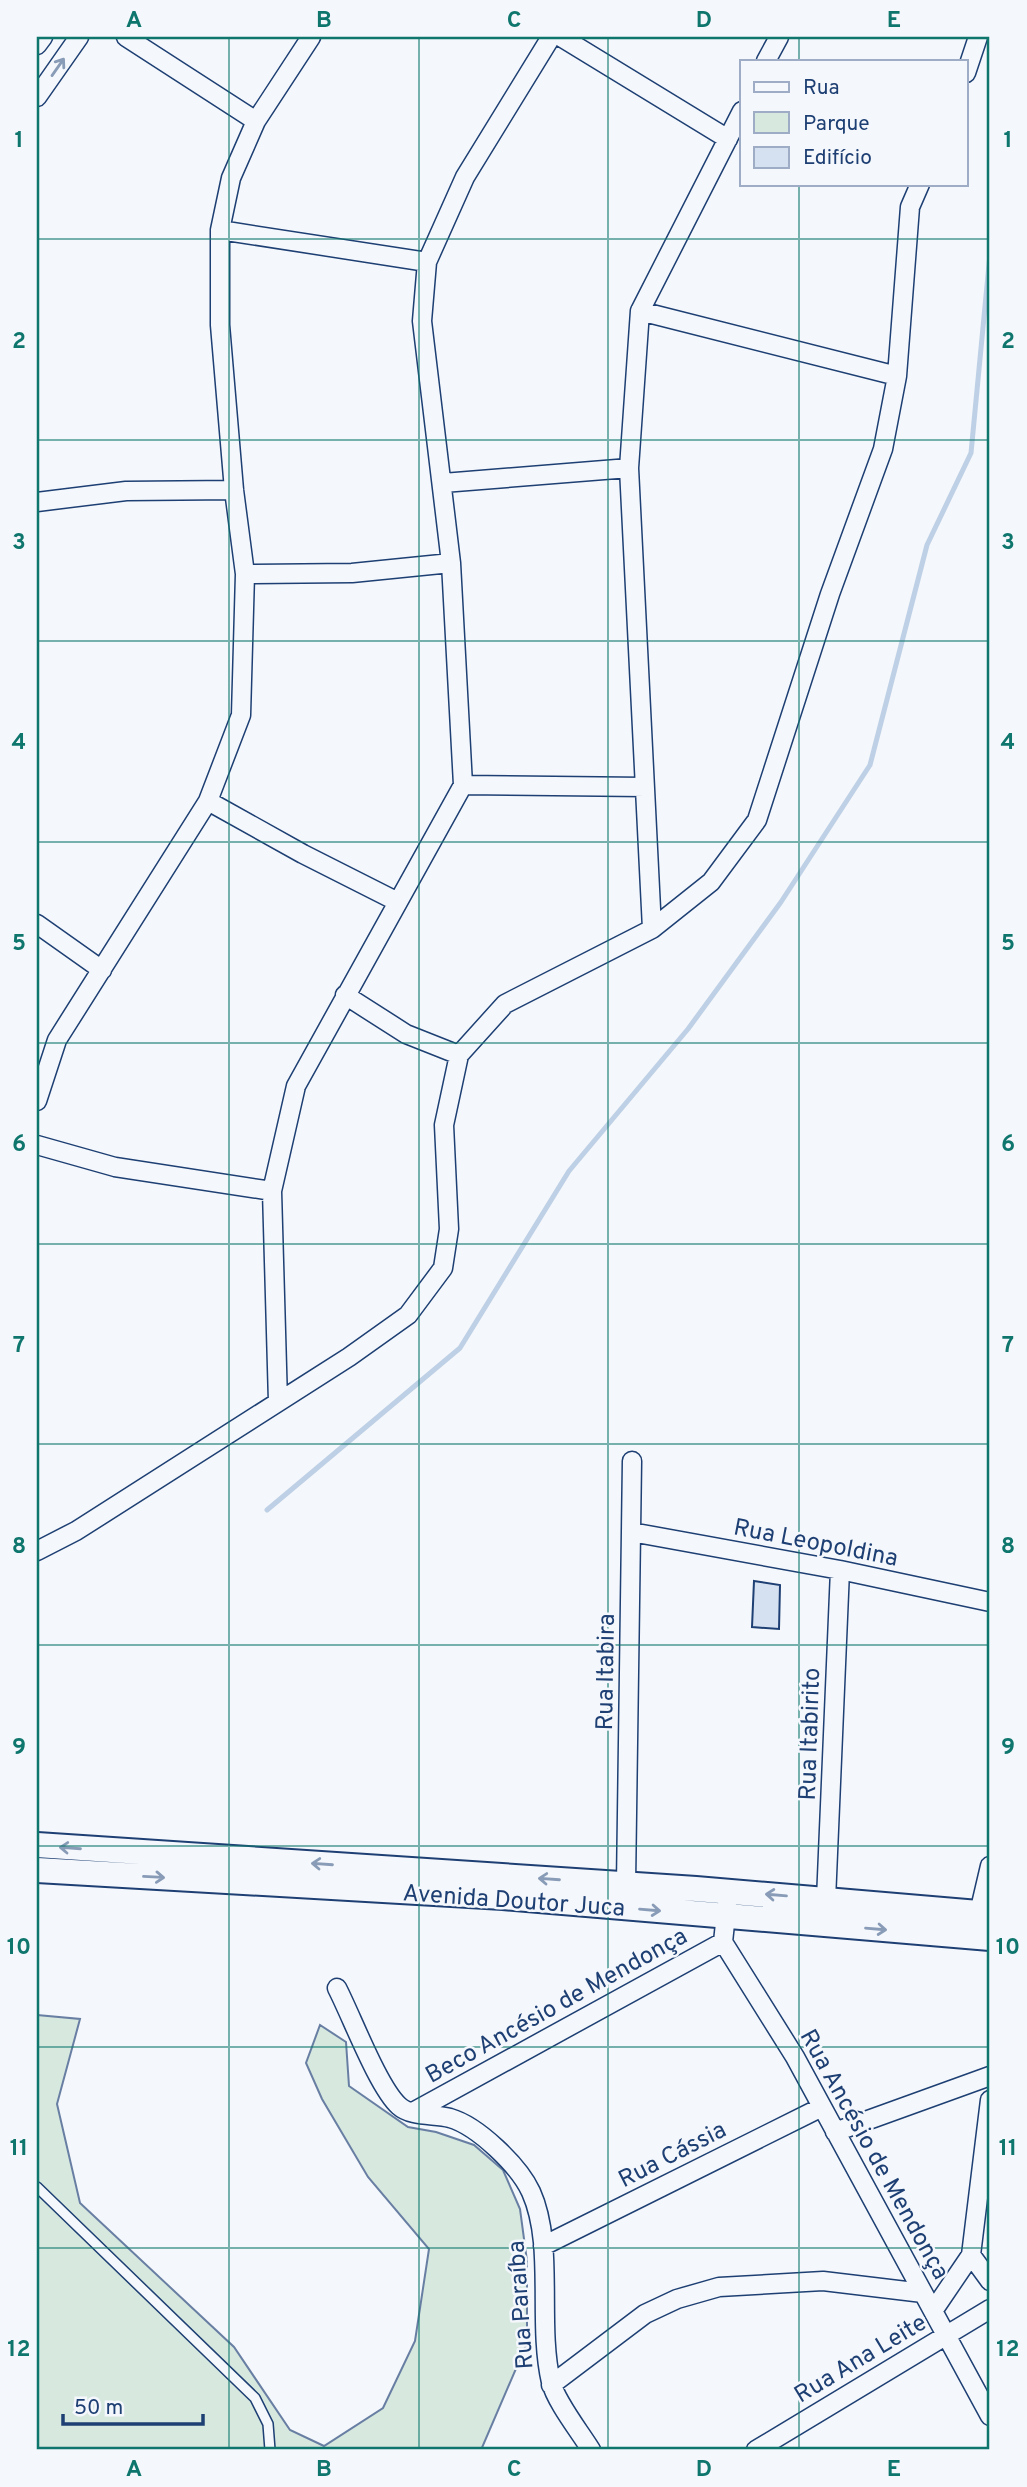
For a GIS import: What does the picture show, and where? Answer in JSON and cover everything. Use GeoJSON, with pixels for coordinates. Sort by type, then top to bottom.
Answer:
{"type":"FeatureCollection","features":[{"type":"Feature","properties":{"kind":"main road","name":"Avenida Doutor Juca"},"geometry":{"type":"LineString","coordinates":[[37,1845],[728,1891],[985,1914]]}},
{"type":"Feature","properties":{"kind":"main road","name":"Avenida Doutor Juca"},"geometry":{"type":"LineString","coordinates":[[37,1870],[503,1897],[990,1938]]}},
{"type":"Feature","properties":{"kind":"main road"},"geometry":{"type":"LineString","coordinates":[[37,1885],[106,1874]]}},
{"type":"Feature","properties":{"kind":"street"},"geometry":{"type":"LineString","coordinates":[[37,45],[43,37]]}},
{"type":"Feature","properties":{"kind":"street"},"geometry":{"type":"LineString","coordinates":[[37,97],[79,37]]}},
{"type":"Feature","properties":{"kind":"street"},"geometry":{"type":"LineString","coordinates":[[126,37],[256,121]]}},
{"type":"Feature","properties":{"kind":"street"},"geometry":{"type":"LineString","coordinates":[[37,1101],[57,1040],[208,801],[241,715],[245,574],[234,490],[220,324],[220,230],[231,178],[256,121],[311,37]]}},
{"type":"Feature","properties":{"kind":"street"},"geometry":{"type":"LineString","coordinates":[[278,1402],[272,1191],[296,1086],[463,785],[451,564],[422,321],[427,262],[465,177],[551,37]]}},
{"type":"Feature","properties":{"kind":"street"},"geometry":{"type":"LineString","coordinates":[[561,37],[728,139]]}},
{"type":"Feature","properties":{"kind":"street"},"geometry":{"type":"LineString","coordinates":[[767,60],[779,37]]}},
{"type":"Feature","properties":{"kind":"street"},"geometry":{"type":"LineString","coordinates":[[968,67],[978,37]]}},
{"type":"Feature","properties":{"kind":"street"},"geometry":{"type":"LineString","coordinates":[[652,929],[629,468],[640,311],[740,115]]}},
{"type":"Feature","properties":{"kind":"street"},"geometry":{"type":"LineString","coordinates":[[37,1551],[76,1531],[408,1315],[443,1268],[449,1229],[444,1125],[459,1055],[505,1004],[652,929],[711,882],[757,820],[830,594],[883,449],[897,376],[910,207],[919,186]]}},
{"type":"Feature","properties":{"kind":"street"},"geometry":{"type":"LineString","coordinates":[[220,230],[427,262]]}},
{"type":"Feature","properties":{"kind":"street"},"geometry":{"type":"LineString","coordinates":[[640,311],[897,376]]}},
{"type":"Feature","properties":{"kind":"street"},"geometry":{"type":"LineString","coordinates":[[443,483],[629,468]]}},
{"type":"Feature","properties":{"kind":"street"},"geometry":{"type":"LineString","coordinates":[[37,502],[126,491],[234,490]]}},
{"type":"Feature","properties":{"kind":"street"},"geometry":{"type":"LineString","coordinates":[[245,574],[352,573],[451,564]]}},
{"type":"Feature","properties":{"kind":"street"},"geometry":{"type":"LineString","coordinates":[[463,785],[645,787]]}},
{"type":"Feature","properties":{"kind":"street"},"geometry":{"type":"LineString","coordinates":[[208,801],[303,854],[398,902]]}},
{"type":"Feature","properties":{"kind":"street"},"geometry":{"type":"LineString","coordinates":[[37,924],[102,970]]}},
{"type":"Feature","properties":{"kind":"street"},"geometry":{"type":"LineString","coordinates":[[345,995],[406,1034],[459,1055]]}},
{"type":"Feature","properties":{"kind":"street"},"geometry":{"type":"LineString","coordinates":[[37,1144],[115,1167],[272,1191]]}},
{"type":"Feature","properties":{"kind":"street","name":"Rua Itabira"},"geometry":{"type":"LineString","coordinates":[[626,1884],[632,1461]]}},
{"type":"Feature","properties":{"kind":"street","name":"Rua Leopoldina"},"geometry":{"type":"LineString","coordinates":[[631,1532],[840,1570],[990,1602]]}},
{"type":"Feature","properties":{"kind":"street","name":"Rua Itabirito"},"geometry":{"type":"LineString","coordinates":[[826,1900],[840,1570]]}},
{"type":"Feature","properties":{"kind":"street"},"geometry":{"type":"LineString","coordinates":[[985,1914],[990,1866]]}},
{"type":"Feature","properties":{"kind":"street"},"geometry":{"type":"LineString","coordinates":[[723,1942],[728,1891]]}},
{"type":"Feature","properties":{"kind":"street","name":"Rua Ancésio de Mendonça"},"geometry":{"type":"LineString","coordinates":[[723,1942],[822,2107],[990,2416]]}},
{"type":"Feature","properties":{"kind":"street","name":"Beco Ancésio de Mendonça"},"geometry":{"type":"LineString","coordinates":[[413,2112],[723,1942]]}},
{"type":"Feature","properties":{"kind":"street","name":"Rua Paraíba"},"geometry":{"type":"LineString","coordinates":[[337,1988],[383,2086],[400,2107],[452,2119],[516,2165],[532,2194],[543,2246],[543,2332],[551,2385],[591,2450]]}},
{"type":"Feature","properties":{"kind":"street"},"geometry":{"type":"LineString","coordinates":[[835,2132],[990,2076]]}},
{"type":"Feature","properties":{"kind":"street"},"geometry":{"type":"LineString","coordinates":[[933,2311],[971,2255],[990,2100]]}},
{"type":"Feature","properties":{"kind":"street","name":"Rua Cássia"},"geometry":{"type":"LineString","coordinates":[[543,2246],[822,2107]]}},
{"type":"Feature","properties":{"kind":"street"},"geometry":{"type":"LineString","coordinates":[[971,2255],[990,2281]]}},
{"type":"Feature","properties":{"kind":"street"},"geometry":{"type":"LineString","coordinates":[[551,2385],[645,2314],[677,2299],[719,2287],[822,2281],[923,2293]]}},
{"type":"Feature","properties":{"kind":"street","name":"Rua Ana Leite"},"geometry":{"type":"LineString","coordinates":[[756,2450],[990,2309]]}},
{"type":"Feature","properties":{"kind":"lane"},"geometry":{"type":"LineString","coordinates":[[37,2187],[255,2398],[268,2424],[270,2450]]}},
{"type":"Feature","properties":{"kind":"green space"},"geometry":{"type":"Polygon","coordinates":[[[37,2015],[80,2019],[57,2104],[80,2203],[234,2347],[290,2430],[324,2446],[383,2408],[415,2341],[429,2249],[368,2177],[322,2099],[306,2063],[320,2025],[346,2042],[349,2086],[408,2127],[436,2132],[474,2145],[503,2170],[520,2209],[527,2261],[527,2343],[481,2450],[37,2450],[37,2015]]]}},
{"type":"Feature","properties":{"kind":"building"},"geometry":{"type":"Polygon","coordinates":[[[754,1581],[780,1585],[779,1629],[752,1627],[754,1581]]]}},
{"type":"Feature","properties":{"kind":"waterway"},"geometry":{"type":"LineString","coordinates":[[267,1510],[460,1348],[569,1171],[688,1029],[781,902],[870,765],[927,545],[971,453],[990,254]]}}]}
